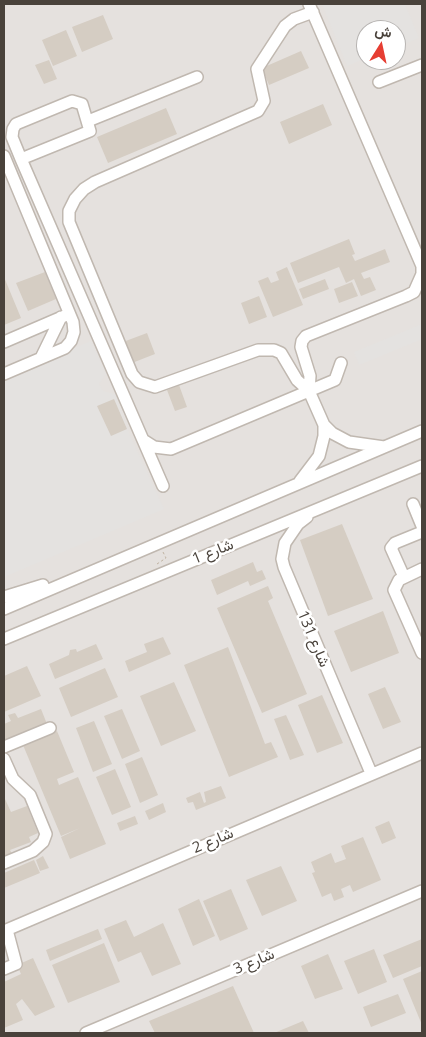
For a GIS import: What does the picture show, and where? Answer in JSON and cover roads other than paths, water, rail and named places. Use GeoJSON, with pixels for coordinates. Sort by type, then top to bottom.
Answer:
{"type":"FeatureCollection","features":[{"type":"Feature","properties":{"kind":"street"},"geometry":{"type":"LineString","coordinates":[[309,391],[310,376],[301,347],[302,341],[306,336],[414,292],[422,274],[419,259],[311,8],[284,26],[257,69],[264,101],[258,111],[90,186],[75,199],[69,211],[69,222],[132,374],[139,382],[155,387],[258,350],[281,353],[297,380],[309,391],[324,425],[332,433],[349,442],[384,447]]}},
{"type":"Feature","properties":{"kind":"street"},"geometry":{"type":"LineString","coordinates":[[379,82],[422,65]]}},
{"type":"Feature","properties":{"kind":"street"},"geometry":{"type":"LineString","coordinates":[[88,121],[197,77]]}},
{"type":"Feature","properties":{"kind":"street"},"geometry":{"type":"LineString","coordinates":[[21,159],[90,131],[82,104],[72,101],[16,124],[12,137],[21,159],[163,486]]}},
{"type":"Feature","properties":{"kind":"street"},"geometry":{"type":"LineString","coordinates":[[4,156],[65,315],[74,327],[71,341],[65,348],[4,374]]}},
{"type":"Feature","properties":{"kind":"street"},"geometry":{"type":"LineString","coordinates":[[4,342],[65,315]]}},
{"type":"Feature","properties":{"kind":"street"},"geometry":{"type":"LineString","coordinates":[[41,358],[65,315]]}},
{"type":"Feature","properties":{"kind":"street"},"geometry":{"type":"LineString","coordinates":[[143,440],[154,447],[171,449],[335,380],[342,363]]}},
{"type":"Feature","properties":{"kind":"street","name":"شارع 1"},"geometry":{"type":"LineString","coordinates":[[299,482],[319,456],[324,436],[324,425]]}},
{"type":"Feature","properties":{"kind":"street","name":"شارع 1"},"geometry":{"type":"LineString","coordinates":[[4,608],[422,431]]}},
{"type":"Feature","properties":{"kind":"street","name":"شارع 1"},"geometry":{"type":"LineString","coordinates":[[4,639],[422,466]]}},
{"type":"Feature","properties":{"kind":"street"},"geometry":{"type":"LineString","coordinates":[[413,504],[422,526]]}},
{"type":"Feature","properties":{"kind":"street","name":"شارع 131"},"geometry":{"type":"LineString","coordinates":[[315,510],[290,534],[283,551],[284,567],[371,773]]}},
{"type":"Feature","properties":{"kind":"street"},"geometry":{"type":"LineString","coordinates":[[404,577],[391,548],[395,543],[422,532]]}},
{"type":"Feature","properties":{"kind":"street"},"geometry":{"type":"LineString","coordinates":[[4,597],[109,564]]}},
{"type":"Feature","properties":{"kind":"street"},"geometry":{"type":"LineString","coordinates":[[422,569],[395,583],[394,590],[422,652]]}},
{"type":"Feature","properties":{"kind":"street"},"geometry":{"type":"LineString","coordinates":[[4,747],[50,728]]}},
{"type":"Feature","properties":{"kind":"street","name":"شارع 2"},"geometry":{"type":"LineString","coordinates":[[5,930],[371,773],[421,757]]}},
{"type":"Feature","properties":{"kind":"street"},"geometry":{"type":"LineString","coordinates":[[4,759],[13,779],[30,795],[46,834],[43,842],[32,852],[4,863]]}},
{"type":"Feature","properties":{"kind":"street","name":"شارع 3"},"geometry":{"type":"LineString","coordinates":[[86,1033],[422,891]]}},
{"type":"Feature","properties":{"kind":"street"},"geometry":{"type":"LineString","coordinates":[[4,970],[16,964],[5,930]]}}]}
